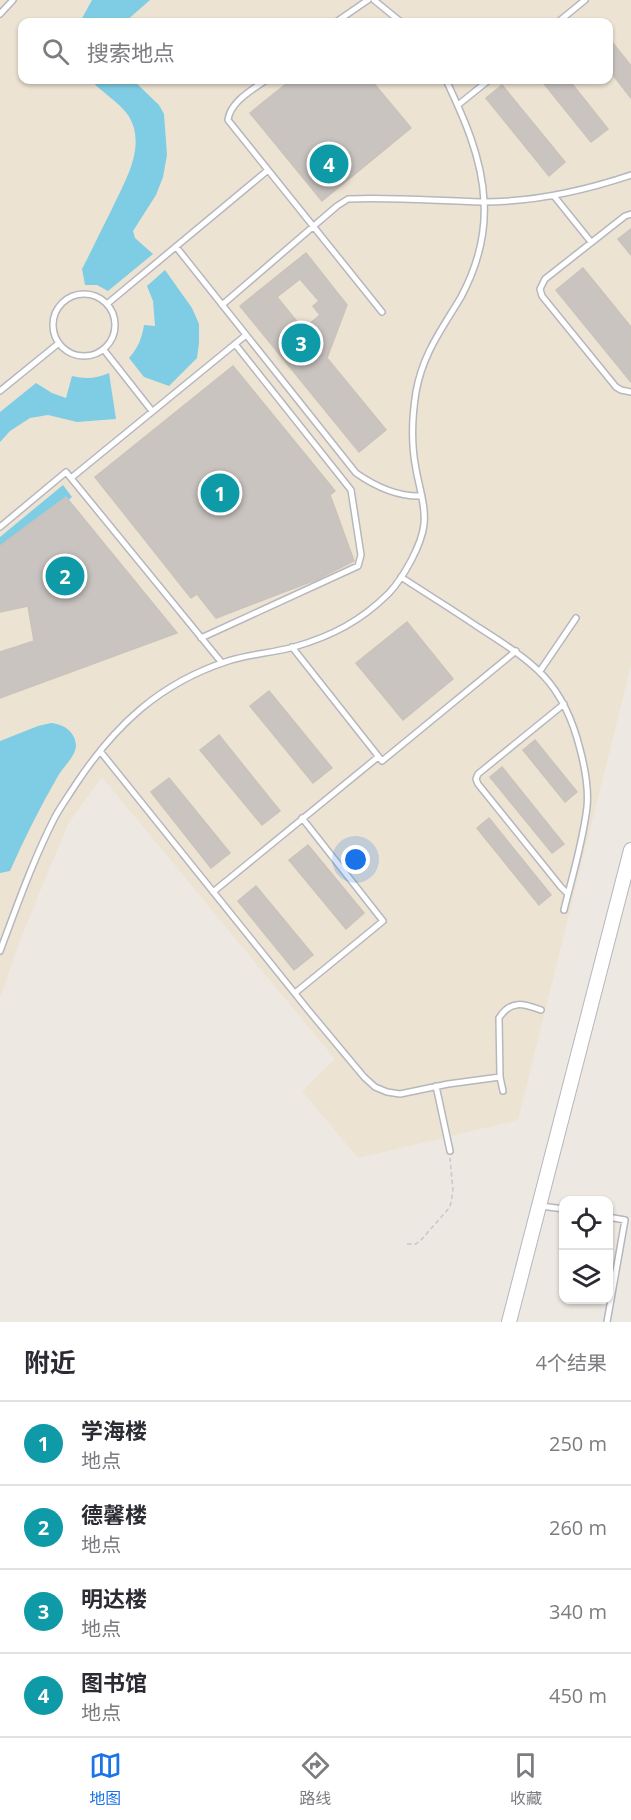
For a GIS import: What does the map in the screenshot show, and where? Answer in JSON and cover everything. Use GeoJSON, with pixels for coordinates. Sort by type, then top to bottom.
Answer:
{"type":"FeatureCollection","features":[{"type":"Feature","properties":{"kind":"street"},"geometry":{"type":"LineString","coordinates":[[509,1322],[631,850]]}},
{"type":"Feature","properties":{"kind":"lane"},"geometry":{"type":"LineString","coordinates":[[0,14],[13,0]]}},
{"type":"Feature","properties":{"kind":"lane"},"geometry":{"type":"LineString","coordinates":[[342,18],[368,0]]}},
{"type":"Feature","properties":{"kind":"lane"},"geometry":{"type":"LineString","coordinates":[[374,0],[396,18]]}},
{"type":"Feature","properties":{"kind":"lane"},"geometry":{"type":"LineString","coordinates":[[563,18],[585,0]]}},
{"type":"Feature","properties":{"kind":"lane"},"geometry":{"type":"LineString","coordinates":[[261,84],[233,106],[228,120],[382,312]]}},
{"type":"Feature","properties":{"kind":"lane"},"geometry":{"type":"LineString","coordinates":[[0,951],[34,862],[56,814],[100,751],[135,714],[162,692],[194,674],[222,663],[292,647],[349,626],[375,607],[401,577],[418,544],[424,524],[422,496],[415,467],[412,428],[416,391],[423,362],[461,297],[474,268],[482,241],[484,202],[480,167],[463,115],[448,84]]}},
{"type":"Feature","properties":{"kind":"lane"},"geometry":{"type":"LineString","coordinates":[[458,105],[484,84]]}},
{"type":"Feature","properties":{"kind":"lane"},"geometry":{"type":"LineString","coordinates":[[107,304],[268,170]]}},
{"type":"Feature","properties":{"kind":"lane"},"geometry":{"type":"LineString","coordinates":[[222,305],[348,199],[484,202],[554,196],[631,175]]}},
{"type":"Feature","properties":{"kind":"lane"},"geometry":{"type":"LineString","coordinates":[[554,196],[591,242]]}},
{"type":"Feature","properties":{"kind":"lane"},"geometry":{"type":"LineString","coordinates":[[631,214],[625,216],[545,279],[540,289],[542,296],[616,387],[631,392]]}},
{"type":"Feature","properties":{"kind":"lane"},"geometry":{"type":"LineString","coordinates":[[177,248],[356,473],[373,485],[389,492],[422,496]]}},
{"type":"Feature","properties":{"kind":"lane"},"geometry":{"type":"LineString","coordinates":[[83,294],[96,296],[107,304],[113,314],[115,327],[112,340],[104,350],[92,356],[79,356],[67,351],[58,343],[53,330],[54,316],[60,305],[70,297],[83,294]]}},
{"type":"Feature","properties":{"kind":"lane"},"geometry":{"type":"LineString","coordinates":[[71,478],[246,335]]}},
{"type":"Feature","properties":{"kind":"lane"},"geometry":{"type":"LineString","coordinates":[[0,391],[58,343]]}},
{"type":"Feature","properties":{"kind":"lane"},"geometry":{"type":"LineString","coordinates":[[201,638],[357,566],[361,555],[351,490],[235,344]]}},
{"type":"Feature","properties":{"kind":"lane"},"geometry":{"type":"LineString","coordinates":[[104,350],[152,411]]}},
{"type":"Feature","properties":{"kind":"lane"},"geometry":{"type":"LineString","coordinates":[[0,527],[66,472],[222,663]]}},
{"type":"Feature","properties":{"kind":"lane"},"geometry":{"type":"LineString","coordinates":[[401,577],[516,651],[540,670],[564,704],[575,730],[586,771],[587,806],[564,910]]}},
{"type":"Feature","properties":{"kind":"lane"},"geometry":{"type":"LineString","coordinates":[[540,670],[576,618]]}},
{"type":"Feature","properties":{"kind":"lane"},"geometry":{"type":"LineString","coordinates":[[292,647],[382,761],[516,651]]}},
{"type":"Feature","properties":{"kind":"lane"},"geometry":{"type":"LineString","coordinates":[[564,704],[478,774],[476,779],[568,894]]}},
{"type":"Feature","properties":{"kind":"lane"},"geometry":{"type":"LineString","coordinates":[[100,751],[295,993],[364,1077],[375,1086],[387,1092],[400,1094],[436,1086],[500,1077]]}},
{"type":"Feature","properties":{"kind":"lane"},"geometry":{"type":"LineString","coordinates":[[213,892],[378,756]]}},
{"type":"Feature","properties":{"kind":"lane"},"geometry":{"type":"LineString","coordinates":[[295,993],[383,921],[303,818]]}},
{"type":"Feature","properties":{"kind":"lane"},"geometry":{"type":"LineString","coordinates":[[503,1091],[500,1077],[499,1018],[504,1010],[511,1006],[523,1004],[542,1010]]}},
{"type":"Feature","properties":{"kind":"lane"},"geometry":{"type":"LineString","coordinates":[[436,1086],[450,1151]]}},
{"type":"Feature","properties":{"kind":"lane"},"geometry":{"type":"LineString","coordinates":[[539,1205],[559,1208]]}},
{"type":"Feature","properties":{"kind":"lane"},"geometry":{"type":"LineString","coordinates":[[607,1322],[628,1221],[613,1218]]}},
{"type":"Feature","properties":{"kind":"path"},"geometry":{"type":"LineString","coordinates":[[407,1244],[416,1244],[421,1240],[450,1208],[453,1191],[450,1151]]}},
{"type":"Feature","properties":{"kind":"shaded area"},"geometry":{"type":"Polygon","coordinates":[[[0,0],[631,0],[631,665],[518,1120],[358,1158],[302,1091],[335,1059],[102,777],[68,824],[22,935],[0,998],[0,0]]]}},
{"type":"Feature","properties":{"kind":"water"},"geometry":{"type":"Polygon","coordinates":[[[92,0],[150,0],[130,18],[82,18],[92,0]]]}},
{"type":"Feature","properties":{"kind":"water"},"geometry":{"type":"Polygon","coordinates":[[[95,84],[137,84],[159,105],[164,114],[167,155],[163,177],[156,195],[133,231],[135,238],[153,254],[108,291],[97,285],[85,285],[82,269],[132,164],[136,139],[134,127],[128,115],[120,105],[95,84]]]}},
{"type":"Feature","properties":{"kind":"water"},"geometry":{"type":"Polygon","coordinates":[[[165,270],[192,308],[199,324],[197,358],[169,386],[144,377],[129,358],[139,343],[144,325],[155,326],[153,301],[147,286],[165,270]]]}},
{"type":"Feature","properties":{"kind":"water"},"geometry":{"type":"Polygon","coordinates":[[[109,373],[116,419],[77,422],[48,415],[30,418],[10,431],[0,442],[0,412],[36,383],[66,398],[72,376],[90,378],[109,373]]]}},
{"type":"Feature","properties":{"kind":"water"},"geometry":{"type":"Polygon","coordinates":[[[63,485],[72,497],[0,557],[0,537],[63,485]]]}},
{"type":"Feature","properties":{"kind":"water"},"geometry":{"type":"Polygon","coordinates":[[[51,723],[60,725],[71,732],[75,740],[75,749],[45,799],[10,871],[0,873],[0,741],[51,723]]]}},
{"type":"Feature","properties":{"kind":"building"},"geometry":{"type":"Polygon","coordinates":[[[613,43],[631,66],[631,98],[613,75],[613,43]]]}},
{"type":"Feature","properties":{"kind":"building"},"geometry":{"type":"Polygon","coordinates":[[[286,84],[374,84],[411,128],[322,201],[250,113],[286,84]]]}},
{"type":"Feature","properties":{"kind":"building"},"geometry":{"type":"Polygon","coordinates":[[[544,84],[572,84],[608,129],[591,142],[544,84]]]}},
{"type":"Feature","properties":{"kind":"building"},"geometry":{"type":"Polygon","coordinates":[[[502,85],[565,162],[549,176],[486,98],[502,85]]]}},
{"type":"Feature","properties":{"kind":"building"},"geometry":{"type":"Polygon","coordinates":[[[631,229],[631,255],[618,239],[631,229]]]}},
{"type":"Feature","properties":{"kind":"building"},"geometry":{"type":"Polygon","coordinates":[[[306,253],[347,305],[327,358],[386,430],[359,452],[240,306],[306,253]],[[300,279],[277,297],[303,329],[320,315],[313,306],[319,301],[300,279]]]}},
{"type":"Feature","properties":{"kind":"building"},"geometry":{"type":"Polygon","coordinates":[[[583,268],[631,327],[631,382],[556,290],[583,268]]]}},
{"type":"Feature","properties":{"kind":"building"},"geometry":{"type":"Polygon","coordinates":[[[233,366],[335,491],[330,495],[354,561],[318,579],[216,618],[197,594],[191,598],[95,477],[233,366]]]}},
{"type":"Feature","properties":{"kind":"building"},"geometry":{"type":"Polygon","coordinates":[[[66,497],[177,633],[0,698],[0,652],[34,641],[28,606],[0,612],[0,546],[66,497]]]}},
{"type":"Feature","properties":{"kind":"building"},"geometry":{"type":"Polygon","coordinates":[[[407,622],[453,679],[403,720],[356,663],[407,622]]]}},
{"type":"Feature","properties":{"kind":"building"},"geometry":{"type":"Polygon","coordinates":[[[269,691],[332,768],[313,783],[250,706],[269,691]]]}},
{"type":"Feature","properties":{"kind":"building"},"geometry":{"type":"Polygon","coordinates":[[[219,735],[280,811],[262,825],[200,750],[219,735]]]}},
{"type":"Feature","properties":{"kind":"building"},"geometry":{"type":"Polygon","coordinates":[[[535,740],[577,792],[565,802],[523,750],[535,740]]]}},
{"type":"Feature","properties":{"kind":"building"},"geometry":{"type":"Polygon","coordinates":[[[502,767],[564,844],[552,853],[490,777],[502,767]]]}},
{"type":"Feature","properties":{"kind":"building"},"geometry":{"type":"Polygon","coordinates":[[[169,778],[230,853],[211,868],[151,792],[169,778]]]}},
{"type":"Feature","properties":{"kind":"building"},"geometry":{"type":"Polygon","coordinates":[[[489,818],[551,895],[539,905],[477,828],[489,818]]]}},
{"type":"Feature","properties":{"kind":"building"},"geometry":{"type":"Polygon","coordinates":[[[308,845],[364,913],[346,929],[289,860],[308,845]]]}},
{"type":"Feature","properties":{"kind":"building"},"geometry":{"type":"Polygon","coordinates":[[[256,886],[313,955],[294,970],[238,901],[256,886]]]}},
{"type":"Feature","properties":{"kind":"place","name":"图书馆"},"geometry":{"type":"Point","coordinates":[329,164]}},
{"type":"Feature","properties":{"kind":"place","name":"明达楼"},"geometry":{"type":"Point","coordinates":[301,343]}},
{"type":"Feature","properties":{"kind":"place","name":"学海楼"},"geometry":{"type":"Point","coordinates":[220,493]}},
{"type":"Feature","properties":{"kind":"place","name":"德馨楼"},"geometry":{"type":"Point","coordinates":[65,576]}}]}
